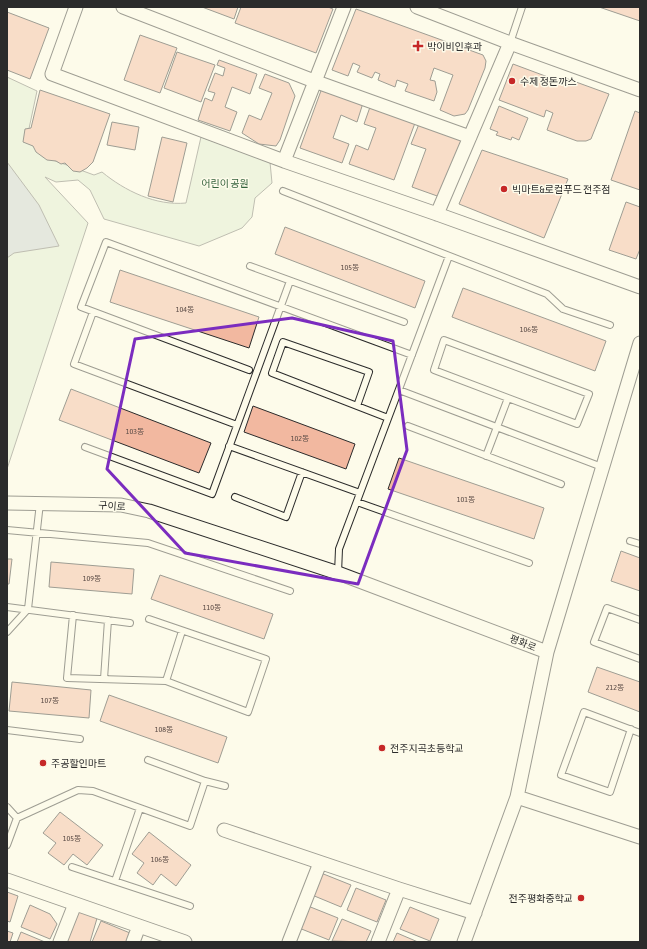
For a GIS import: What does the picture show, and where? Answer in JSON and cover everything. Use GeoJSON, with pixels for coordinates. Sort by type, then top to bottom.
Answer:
{"type":"FeatureCollection","features":[{"type":"Feature","properties":{"kind":"street"},"geometry":{"type":"LineString","coordinates":[[76,7],[52,74],[284,161],[640,287]]}},
{"type":"Feature","properties":{"kind":"street"},"geometry":{"type":"LineString","coordinates":[[123,7],[314,82],[470,137]]}},
{"type":"Feature","properties":{"kind":"street"},"geometry":{"type":"LineString","coordinates":[[284,161],[344,7]]}},
{"type":"Feature","properties":{"kind":"street"},"geometry":{"type":"LineString","coordinates":[[417,7],[510,43],[640,90]]}},
{"type":"Feature","properties":{"kind":"street"},"geometry":{"type":"LineString","coordinates":[[437,214],[510,43]]}},
{"type":"Feature","properties":{"kind":"street"},"geometry":{"type":"LineString","coordinates":[[547,652],[640,343]]}},
{"type":"Feature","properties":{"kind":"street","name":"구이로"},"geometry":{"type":"LineString","coordinates":[[7,503],[121,505],[149,511],[213,532]]}},
{"type":"Feature","properties":{"kind":"street","name":"평화로"},"geometry":{"type":"LineString","coordinates":[[213,532],[338,573],[547,652],[517,797],[464,942]]}},
{"type":"Feature","properties":{"kind":"street"},"geometry":{"type":"LineString","coordinates":[[517,797],[640,837]]}},
{"type":"Feature","properties":{"kind":"street"},"geometry":{"type":"LineString","coordinates":[[224,830],[399,889],[476,912]]}},
{"type":"Feature","properties":{"kind":"street"},"geometry":{"type":"LineString","coordinates":[[289,942],[320,862]]}},
{"type":"Feature","properties":{"kind":"street"},"geometry":{"type":"LineString","coordinates":[[7,880],[185,942]]}},
{"type":"Feature","properties":{"kind":"street"},"geometry":{"type":"LineString","coordinates":[[378,942],[399,889]]}},
{"type":"Feature","properties":{"kind":"street"},"geometry":{"type":"LineString","coordinates":[[60,942],[75,904]]}},
{"type":"Feature","properties":{"kind":"street"},"geometry":{"type":"LineString","coordinates":[[133,942],[139,926]]}},
{"type":"Feature","properties":{"kind":"lane"},"geometry":{"type":"LineString","coordinates":[[510,43],[522,7]]}},
{"type":"Feature","properties":{"kind":"lane"},"geometry":{"type":"LineString","coordinates":[[283,191],[547,294],[563,309],[610,325]]}},
{"type":"Feature","properties":{"kind":"lane"},"geometry":{"type":"LineString","coordinates":[[249,370],[81,307],[106,242],[412,356]]}},
{"type":"Feature","properties":{"kind":"lane"},"geometry":{"type":"LineString","coordinates":[[338,573],[339,549],[449,256]]}},
{"type":"Feature","properties":{"kind":"lane"},"geometry":{"type":"LineString","coordinates":[[250,266],[404,322]]}},
{"type":"Feature","properties":{"kind":"lane"},"geometry":{"type":"LineString","coordinates":[[85,447],[212,494],[290,281]]}},
{"type":"Feature","properties":{"kind":"lane"},"geometry":{"type":"LineString","coordinates":[[93,312],[74,364],[237,425]]}},
{"type":"Feature","properties":{"kind":"lane"},"geometry":{"type":"LineString","coordinates":[[444,340],[589,394],[577,424],[508,398],[434,370],[444,340]]}},
{"type":"Feature","properties":{"kind":"lane"},"geometry":{"type":"LineString","coordinates":[[357,406],[369,372],[283,342],[272,373],[357,406],[388,418]]}},
{"type":"Feature","properties":{"kind":"lane"},"geometry":{"type":"LineString","coordinates":[[399,390],[602,467]]}},
{"type":"Feature","properties":{"kind":"lane"},"geometry":{"type":"LineString","coordinates":[[486,456],[508,398]]}},
{"type":"Feature","properties":{"kind":"lane"},"geometry":{"type":"LineString","coordinates":[[408,426],[561,484]]}},
{"type":"Feature","properties":{"kind":"lane"},"geometry":{"type":"LineString","coordinates":[[229,446],[360,493]]}},
{"type":"Feature","properties":{"kind":"lane"},"geometry":{"type":"LineString","coordinates":[[235,497],[286,516],[302,472]]}},
{"type":"Feature","properties":{"kind":"lane"},"geometry":{"type":"LineString","coordinates":[[357,502],[529,564]]}},
{"type":"Feature","properties":{"kind":"lane"},"geometry":{"type":"LineString","coordinates":[[7,632],[28,609],[40,503]]}},
{"type":"Feature","properties":{"kind":"lane"},"geometry":{"type":"LineString","coordinates":[[7,530],[148,543],[290,591]]}},
{"type":"Feature","properties":{"kind":"lane"},"geometry":{"type":"LineString","coordinates":[[630,541],[640,544]]}},
{"type":"Feature","properties":{"kind":"lane"},"geometry":{"type":"LineString","coordinates":[[7,607],[130,623]]}},
{"type":"Feature","properties":{"kind":"lane"},"geometry":{"type":"LineString","coordinates":[[640,620],[607,608],[594,642],[640,659]]}},
{"type":"Feature","properties":{"kind":"lane"},"geometry":{"type":"LineString","coordinates":[[73,615],[67,678],[166,681],[248,712],[266,659],[149,619]]}},
{"type":"Feature","properties":{"kind":"lane"},"geometry":{"type":"LineString","coordinates":[[104,679],[108,620]]}},
{"type":"Feature","properties":{"kind":"lane"},"geometry":{"type":"LineString","coordinates":[[166,681],[182,631]]}},
{"type":"Feature","properties":{"kind":"lane"},"geometry":{"type":"LineString","coordinates":[[631,729],[610,792],[561,775],[584,712],[631,729],[640,733]]}},
{"type":"Feature","properties":{"kind":"lane"},"geometry":{"type":"LineString","coordinates":[[7,730],[80,739]]}},
{"type":"Feature","properties":{"kind":"lane"},"geometry":{"type":"LineString","coordinates":[[148,760],[205,781],[225,786]]}},
{"type":"Feature","properties":{"kind":"lane"},"geometry":{"type":"LineString","coordinates":[[7,845],[17,818],[78,790],[93,791],[190,826],[205,781]]}},
{"type":"Feature","properties":{"kind":"lane"},"geometry":{"type":"LineString","coordinates":[[7,807],[17,818]]}},
{"type":"Feature","properties":{"kind":"lane"},"geometry":{"type":"LineString","coordinates":[[115,881],[140,808]]}},
{"type":"Feature","properties":{"kind":"lane"},"geometry":{"type":"LineString","coordinates":[[72,866],[190,906]]}},
{"type":"Feature","properties":{"kind":"highlighted area"},"geometry":{"type":"Polygon","coordinates":[[[292,318],[393,341],[407,450],[358,584],[185,553],[107,469],[135,339],[292,318]]]}},
{"type":"Feature","properties":{"kind":"green space","name":"어린이 공원"},"geometry":{"type":"Polygon","coordinates":[[[7,77],[37,91],[27,138],[42,156],[94,175],[102,172],[111,179],[141,196],[163,202],[186,203],[201,137],[270,162],[272,183],[255,198],[252,217],[242,228],[199,246],[104,219],[90,190],[78,180],[56,182],[45,177],[88,223],[7,469],[7,77]]]}},
{"type":"Feature","properties":{"kind":"shaded area"},"geometry":{"type":"Polygon","coordinates":[[[7,162],[39,205],[59,246],[14,253],[7,258],[7,162]]]}},
{"type":"Feature","properties":{"kind":"building"},"geometry":{"type":"Polygon","coordinates":[[[202,7],[238,7],[234,19],[202,7]]]}},
{"type":"Feature","properties":{"kind":"building"},"geometry":{"type":"Polygon","coordinates":[[[241,7],[328,7],[333,9],[316,53],[235,23],[241,7]]]}},
{"type":"Feature","properties":{"kind":"building"},"geometry":{"type":"Polygon","coordinates":[[[599,7],[640,7],[640,21],[599,7]]]}},
{"type":"Feature","properties":{"kind":"building"},"geometry":{"type":"Polygon","coordinates":[[[356,9],[483,55],[486,61],[485,68],[465,114],[454,116],[440,110],[453,75],[434,68],[430,80],[435,81],[437,92],[434,101],[405,91],[408,84],[397,80],[395,87],[378,80],[380,74],[375,72],[372,78],[357,72],[360,66],[353,63],[348,76],[332,70],[356,9]]]}},
{"type":"Feature","properties":{"kind":"building"},"geometry":{"type":"Polygon","coordinates":[[[7,12],[49,28],[30,79],[7,70],[7,12]]]}},
{"type":"Feature","properties":{"kind":"building"},"geometry":{"type":"Polygon","coordinates":[[[140,35],[177,48],[160,93],[124,80],[140,35]]]}},
{"type":"Feature","properties":{"kind":"building"},"geometry":{"type":"Polygon","coordinates":[[[177,52],[215,65],[201,102],[164,88],[177,52]]]}},
{"type":"Feature","properties":{"kind":"building"},"geometry":{"type":"Polygon","coordinates":[[[219,60],[257,74],[250,94],[232,87],[225,107],[237,112],[230,131],[198,120],[205,98],[212,101],[215,93],[208,91],[215,73],[223,76],[225,68],[217,65],[219,60]]]}},
{"type":"Feature","properties":{"kind":"building"},"geometry":{"type":"Polygon","coordinates":[[[513,64],[564,83],[565,78],[609,94],[591,139],[586,141],[577,141],[547,130],[553,113],[546,110],[544,117],[499,100],[513,64]]]}},
{"type":"Feature","properties":{"kind":"building"},"geometry":{"type":"Polygon","coordinates":[[[265,74],[289,83],[295,96],[280,140],[276,146],[259,144],[242,133],[249,115],[261,120],[272,93],[259,88],[265,74]]]}},
{"type":"Feature","properties":{"kind":"building"},"geometry":{"type":"Polygon","coordinates":[[[322,88],[363,103],[357,122],[341,115],[333,138],[349,144],[342,163],[300,148],[322,88]]]}},
{"type":"Feature","properties":{"kind":"building"},"geometry":{"type":"Polygon","coordinates":[[[40,90],[110,114],[93,162],[80,172],[73,171],[65,163],[61,164],[56,161],[47,160],[36,152],[33,146],[23,142],[25,129],[31,128],[40,90]]]}},
{"type":"Feature","properties":{"kind":"building"},"geometry":{"type":"Polygon","coordinates":[[[499,106],[528,118],[519,140],[512,137],[511,140],[496,135],[498,132],[490,129],[499,106]]]}},
{"type":"Feature","properties":{"kind":"building"},"geometry":{"type":"Polygon","coordinates":[[[370,107],[415,123],[394,180],[349,164],[356,145],[368,150],[376,128],[364,124],[370,107]]]}},
{"type":"Feature","properties":{"kind":"building"},"geometry":{"type":"Polygon","coordinates":[[[635,111],[640,113],[640,190],[611,180],[635,111]]]}},
{"type":"Feature","properties":{"kind":"building"},"geometry":{"type":"Polygon","coordinates":[[[112,122],[139,127],[135,150],[107,145],[112,122]]]}},
{"type":"Feature","properties":{"kind":"building"},"geometry":{"type":"Polygon","coordinates":[[[419,124],[462,140],[440,197],[412,187],[426,149],[411,144],[419,124]]]}},
{"type":"Feature","properties":{"kind":"building"},"geometry":{"type":"Polygon","coordinates":[[[162,137],[187,143],[173,202],[148,196],[162,137]]]}},
{"type":"Feature","properties":{"kind":"building"},"geometry":{"type":"Polygon","coordinates":[[[482,150],[568,179],[544,238],[459,204],[482,150]]]}},
{"type":"Feature","properties":{"kind":"building"},"geometry":{"type":"Polygon","coordinates":[[[626,202],[640,207],[640,249],[636,259],[609,250],[626,202]]]}},
{"type":"Feature","properties":{"kind":"building"},"geometry":{"type":"Polygon","coordinates":[[[285,227],[425,281],[415,308],[275,254],[285,227]]]}},
{"type":"Feature","properties":{"kind":"building"},"geometry":{"type":"Polygon","coordinates":[[[120,270],[259,317],[249,348],[110,302],[120,270]]]}},
{"type":"Feature","properties":{"kind":"building"},"geometry":{"type":"Polygon","coordinates":[[[463,288],[606,341],[595,371],[452,317],[463,288]]]}},
{"type":"Feature","properties":{"kind":"building"},"geometry":{"type":"Polygon","coordinates":[[[71,389],[211,443],[199,473],[59,420],[71,389]]]}},
{"type":"Feature","properties":{"kind":"building"},"geometry":{"type":"Polygon","coordinates":[[[253,406],[355,444],[346,469],[244,432],[253,406]]]}},
{"type":"Feature","properties":{"kind":"building"},"geometry":{"type":"Polygon","coordinates":[[[399,458],[544,508],[534,539],[388,489],[399,458]]]}},
{"type":"Feature","properties":{"kind":"building"},"geometry":{"type":"Polygon","coordinates":[[[621,551],[640,558],[640,591],[611,581],[621,551]]]}},
{"type":"Feature","properties":{"kind":"building"},"geometry":{"type":"Polygon","coordinates":[[[7,559],[12,559],[9,584],[7,584],[7,559]]]}},
{"type":"Feature","properties":{"kind":"building"},"geometry":{"type":"Polygon","coordinates":[[[51,562],[134,569],[132,594],[49,587],[51,562]]]}},
{"type":"Feature","properties":{"kind":"building"},"geometry":{"type":"Polygon","coordinates":[[[160,575],[273,614],[264,639],[151,599],[160,575]]]}},
{"type":"Feature","properties":{"kind":"building"},"geometry":{"type":"Polygon","coordinates":[[[597,667],[640,682],[640,712],[588,692],[597,667]]]}},
{"type":"Feature","properties":{"kind":"building"},"geometry":{"type":"Polygon","coordinates":[[[12,682],[91,690],[89,718],[9,711],[12,682]]]}},
{"type":"Feature","properties":{"kind":"building"},"geometry":{"type":"Polygon","coordinates":[[[109,695],[227,737],[218,763],[100,721],[109,695]]]}},
{"type":"Feature","properties":{"kind":"building"},"geometry":{"type":"Polygon","coordinates":[[[60,812],[103,845],[87,865],[73,854],[64,865],[48,853],[56,843],[43,833],[60,812]]]}},
{"type":"Feature","properties":{"kind":"building"},"geometry":{"type":"Polygon","coordinates":[[[149,832],[191,865],[176,886],[161,874],[153,885],[137,873],[144,863],[132,854],[149,832]]]}},
{"type":"Feature","properties":{"kind":"building"},"geometry":{"type":"Polygon","coordinates":[[[321,873],[351,885],[341,907],[312,895],[321,873]]]}},
{"type":"Feature","properties":{"kind":"building"},"geometry":{"type":"Polygon","coordinates":[[[356,888],[386,900],[377,922],[347,910],[356,888]]]}},
{"type":"Feature","properties":{"kind":"building"},"geometry":{"type":"Polygon","coordinates":[[[7,892],[18,896],[10,922],[7,921],[7,892]]]}},
{"type":"Feature","properties":{"kind":"building"},"geometry":{"type":"Polygon","coordinates":[[[30,905],[50,914],[57,924],[50,939],[21,927],[30,905]]]}},
{"type":"Feature","properties":{"kind":"building"},"geometry":{"type":"Polygon","coordinates":[[[308,906],[338,918],[329,940],[299,928],[308,906]]]}},
{"type":"Feature","properties":{"kind":"building"},"geometry":{"type":"Polygon","coordinates":[[[410,907],[439,919],[430,941],[400,929],[410,907]]]}},
{"type":"Feature","properties":{"kind":"building"},"geometry":{"type":"Polygon","coordinates":[[[84,910],[98,915],[90,942],[67,942],[63,940],[74,914],[84,910]]]}},
{"type":"Feature","properties":{"kind":"building"},"geometry":{"type":"Polygon","coordinates":[[[342,919],[371,931],[366,942],[332,941],[342,919]]]}},
{"type":"Feature","properties":{"kind":"building"},"geometry":{"type":"Polygon","coordinates":[[[101,921],[130,933],[127,942],[92,942],[101,921]]]}},
{"type":"Feature","properties":{"kind":"building"},"geometry":{"type":"Polygon","coordinates":[[[7,931],[13,933],[10,942],[7,942],[7,931]]]}},
{"type":"Feature","properties":{"kind":"building"},"geometry":{"type":"Polygon","coordinates":[[[21,932],[45,942],[17,942],[21,932]]]}},
{"type":"Feature","properties":{"kind":"building"},"geometry":{"type":"Polygon","coordinates":[[[397,933],[418,942],[393,942],[397,933]]]}},
{"type":"Feature","properties":{"kind":"place","name":"박이비인후과"},"geometry":{"type":"Point","coordinates":[418,46]}},
{"type":"Feature","properties":{"kind":"place","name":"수제 정돈까스"},"geometry":{"type":"Point","coordinates":[512,81]}},
{"type":"Feature","properties":{"kind":"place","name":"빅마트&로컬푸드 전주점"},"geometry":{"type":"Point","coordinates":[504,189]}},
{"type":"Feature","properties":{"kind":"place","name":"전주지곡초등학교"},"geometry":{"type":"Point","coordinates":[382,748]}},
{"type":"Feature","properties":{"kind":"place","name":"주공할인마트"},"geometry":{"type":"Point","coordinates":[43,763]}},
{"type":"Feature","properties":{"kind":"place","name":"전주평화중학교"},"geometry":{"type":"Point","coordinates":[581,898]}}]}
